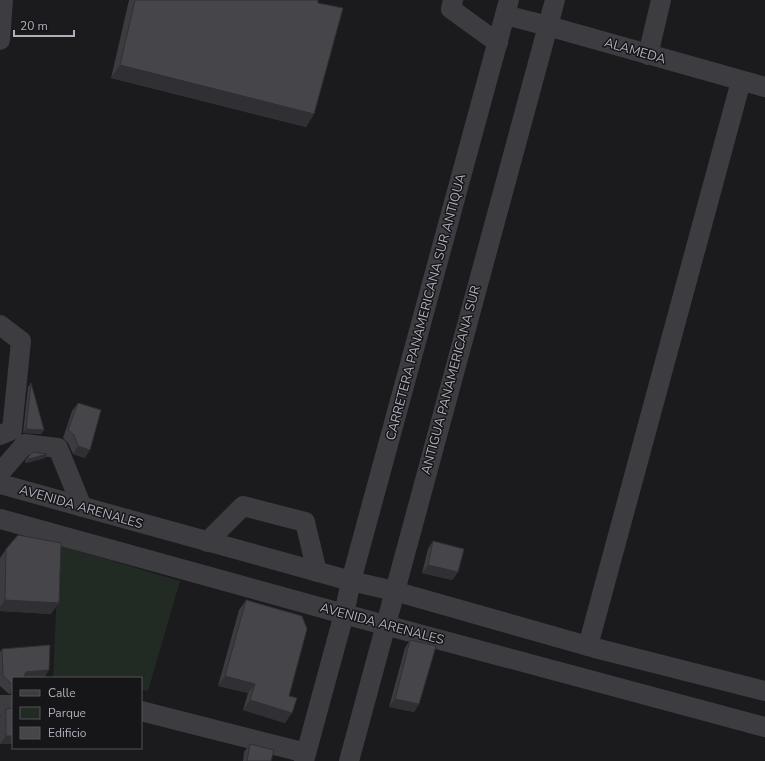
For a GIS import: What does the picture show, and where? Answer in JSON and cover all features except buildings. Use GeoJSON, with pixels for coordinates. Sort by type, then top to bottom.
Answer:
{"type":"FeatureCollection","features":[{"type":"Feature","properties":{"kind":"street"},"geometry":{"type":"LineString","coordinates":[[0,40],[3,0]]}},
{"type":"Feature","properties":{"kind":"street"},"geometry":{"type":"LineString","coordinates":[[453,0],[451,9],[498,43]]}},
{"type":"Feature","properties":{"kind":"street","name":"ANTIGUA PANAMERICANA SUR"},"geometry":{"type":"LineString","coordinates":[[349,761],[555,0]]}},
{"type":"Feature","properties":{"kind":"street"},"geometry":{"type":"LineString","coordinates":[[648,55],[661,0]]}},
{"type":"Feature","properties":{"kind":"street","name":"CARRETERA PANAMERICANA SUR ANTIQUA"},"geometry":{"type":"LineString","coordinates":[[305,757],[344,614],[351,581],[507,8]]}},
{"type":"Feature","properties":{"kind":"street","name":"ALAMEDA"},"geometry":{"type":"LineString","coordinates":[[507,8],[548,26],[765,87]]}},
{"type":"Feature","properties":{"kind":"street"},"geometry":{"type":"LineString","coordinates":[[588,646],[741,81]]}},
{"type":"Feature","properties":{"kind":"street"},"geometry":{"type":"LineString","coordinates":[[0,325],[21,340],[12,437],[0,473]]}},
{"type":"Feature","properties":{"kind":"street"},"geometry":{"type":"LineString","coordinates":[[12,437],[58,448],[82,507]]}},
{"type":"Feature","properties":{"kind":"street","name":"AVENIDA ARENALES"},"geometry":{"type":"LineString","coordinates":[[0,484],[317,572],[394,591],[588,646],[765,691]]}},
{"type":"Feature","properties":{"kind":"street"},"geometry":{"type":"LineString","coordinates":[[207,542],[243,506],[305,522],[317,572]]}},
{"type":"Feature","properties":{"kind":"street","name":"AVENIDA ARENALES"},"geometry":{"type":"LineString","coordinates":[[0,519],[344,614],[765,727]]}},
{"type":"Feature","properties":{"kind":"street"},"geometry":{"type":"LineString","coordinates":[[0,705],[12,705]]}},
{"type":"Feature","properties":{"kind":"street"},"geometry":{"type":"LineString","coordinates":[[142,711],[305,757]]}},
{"type":"Feature","properties":{"kind":"green space"},"geometry":{"type":"Polygon","coordinates":[[[59,545],[180,581],[148,691],[142,690],[142,677],[53,677],[59,545]]]}}]}
